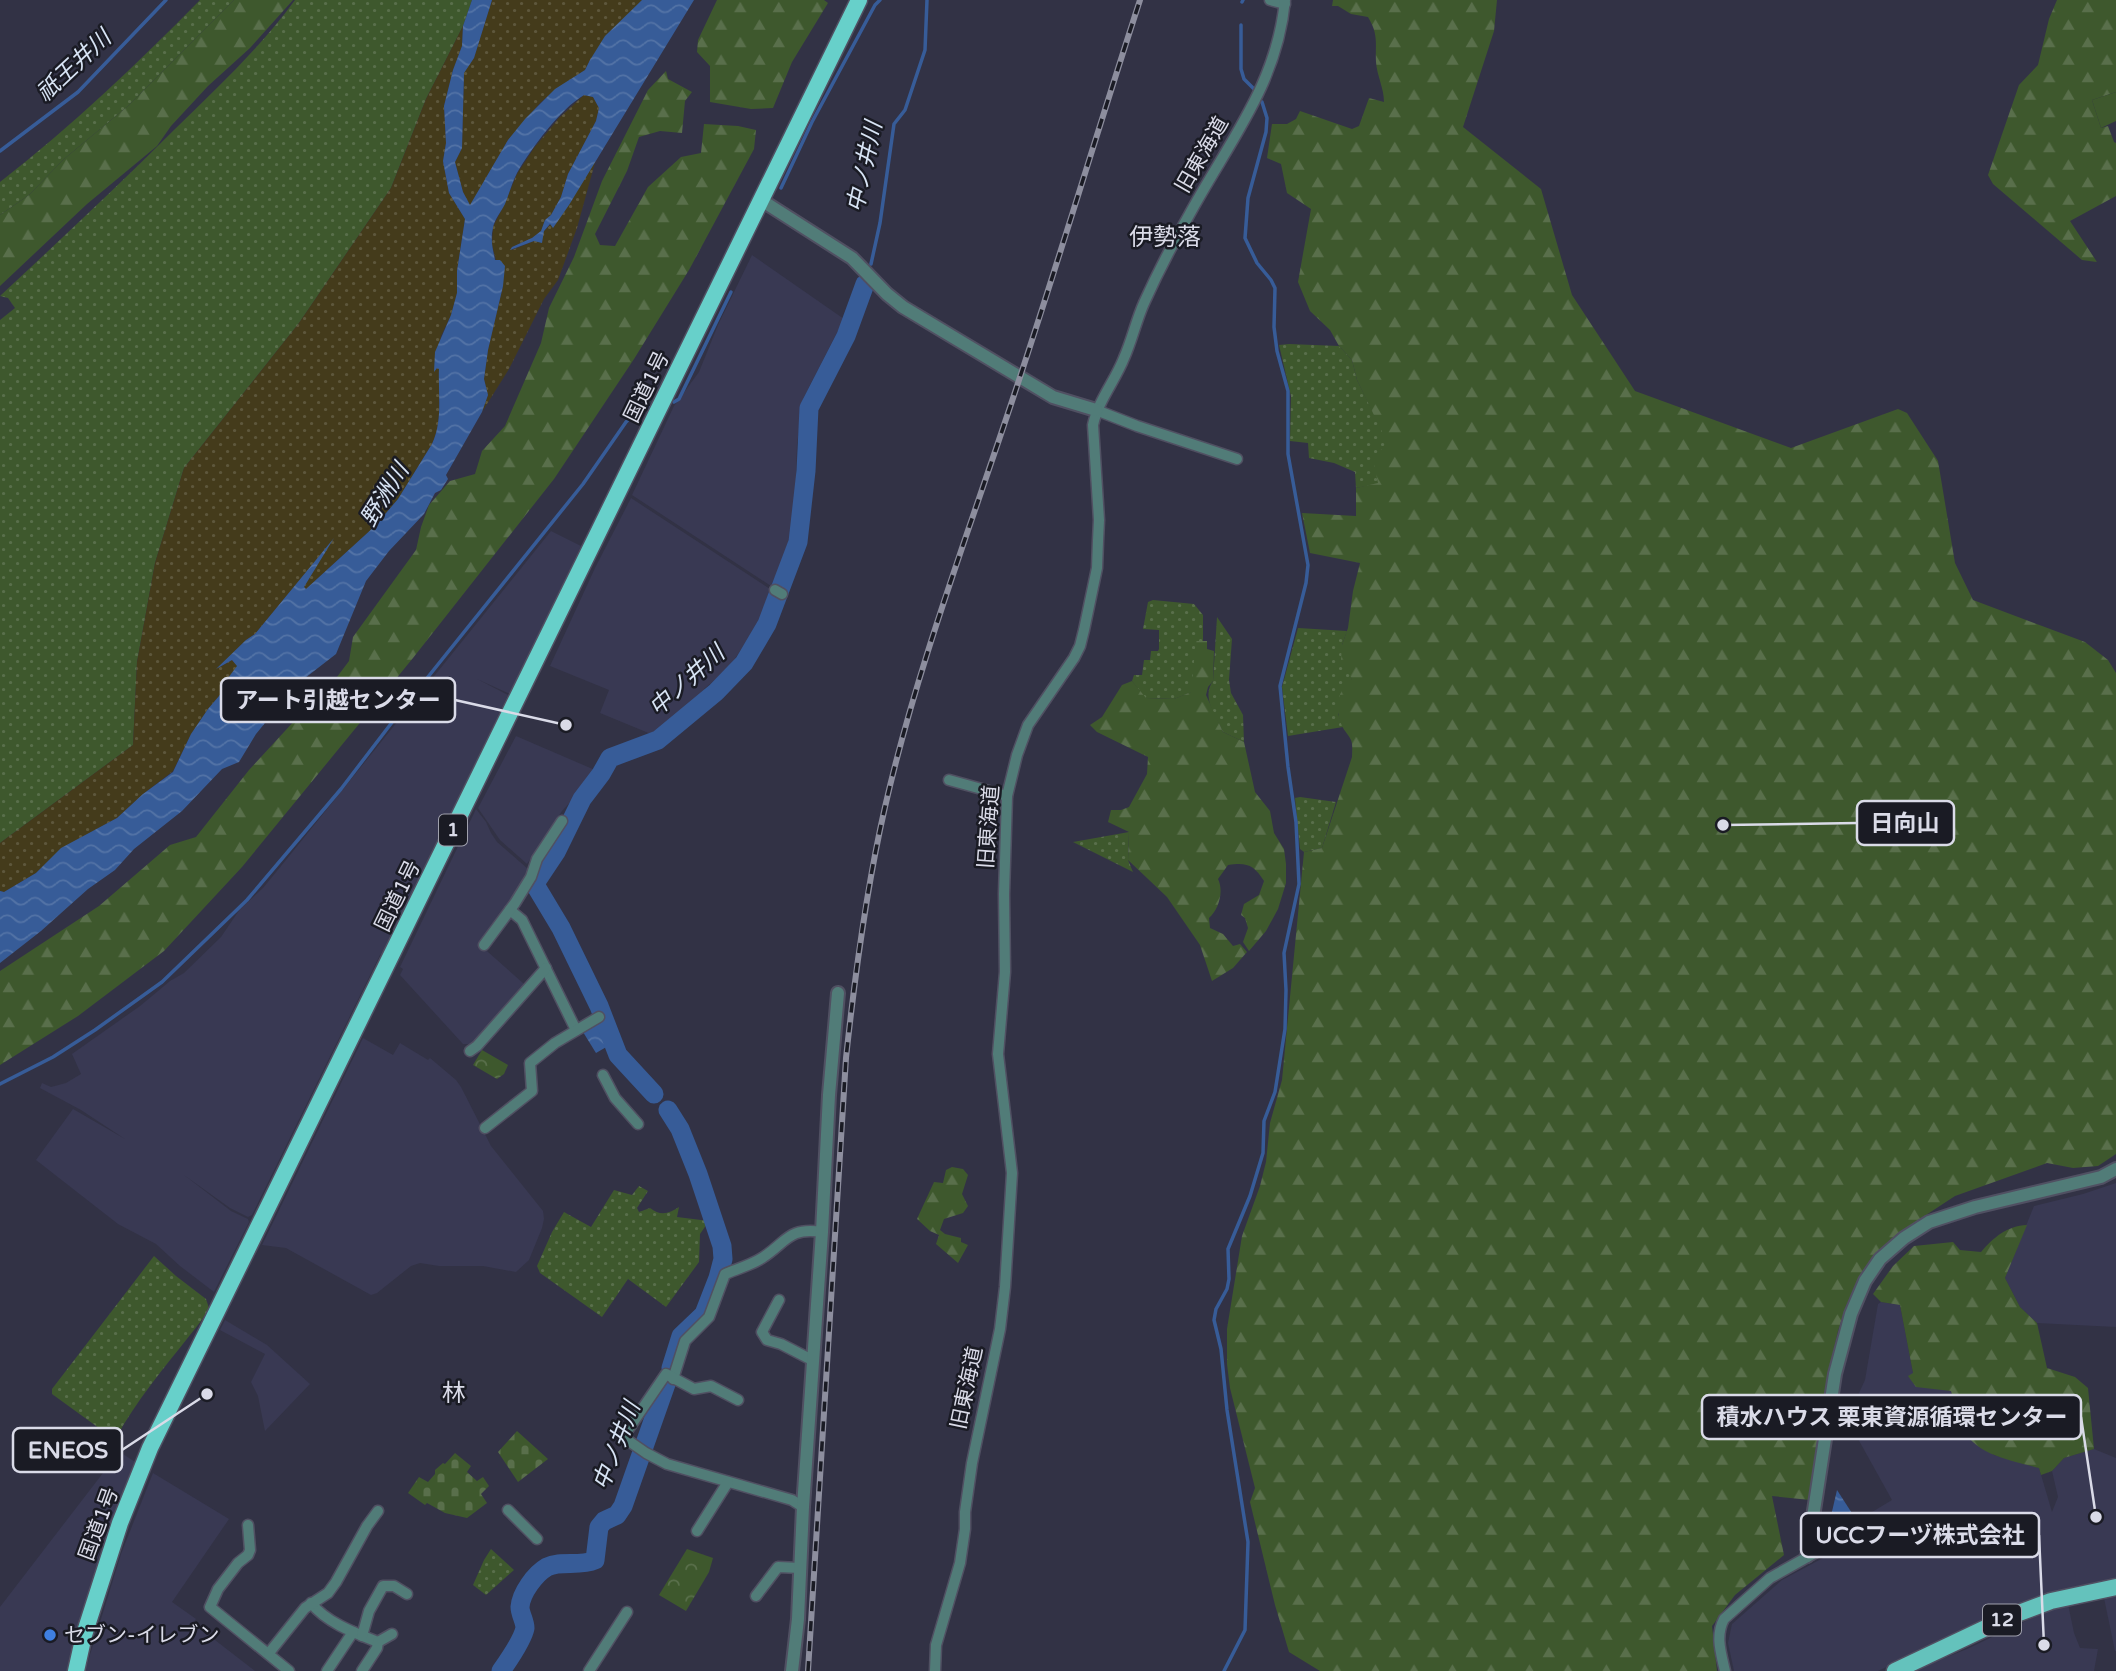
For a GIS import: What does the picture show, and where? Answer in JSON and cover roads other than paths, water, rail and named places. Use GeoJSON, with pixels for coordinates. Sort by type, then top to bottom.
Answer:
{"type":"FeatureCollection","features":[{"type":"Feature","properties":{"kind":"highway","name":"国道1号"},"geometry":{"type":"LineString","coordinates":[[76,1671],[84,1635],[120,1523],[150,1448],[859,0]]}},
{"type":"Feature","properties":{"kind":"main road","name":"12"},"geometry":{"type":"LineString","coordinates":[[1895,1671],[2011,1616],[2051,1601],[2116,1587]]}},
{"type":"Feature","properties":{"kind":"street"},"geometry":{"type":"LineString","coordinates":[[1270,0],[1285,2]]}},
{"type":"Feature","properties":{"kind":"street","name":"旧東海道"},"geometry":{"type":"LineString","coordinates":[[935,1671],[936,1645],[960,1563],[972,1463],[1000,1329],[1005,1287],[1012,1173],[998,1054],[1005,972],[1007,796],[1028,725],[1074,658],[1084,631],[1097,568],[1099,520],[1093,425],[1096,410],[1117,375],[1144,303],[1171,249],[1256,100],[1273,61],[1285,2]]}},
{"type":"Feature","properties":{"kind":"street"},"geometry":{"type":"LineString","coordinates":[[761,200],[852,258],[903,307],[1054,397],[1237,458]]}},
{"type":"Feature","properties":{"kind":"street"},"geometry":{"type":"LineString","coordinates":[[949,780],[1007,796]]}},
{"type":"Feature","properties":{"kind":"street"},"geometry":{"type":"LineString","coordinates":[[484,945],[531,877],[537,859],[562,821]]}},
{"type":"Feature","properties":{"kind":"street"},"geometry":{"type":"LineString","coordinates":[[510,910],[522,920],[576,1030]]}},
{"type":"Feature","properties":{"kind":"street"},"geometry":{"type":"LineString","coordinates":[[470,1051],[546,968]]}},
{"type":"Feature","properties":{"kind":"street"},"geometry":{"type":"LineString","coordinates":[[792,1671],[798,1619],[812,1360],[838,993]]}},
{"type":"Feature","properties":{"kind":"street"},"geometry":{"type":"LineString","coordinates":[[485,1128],[532,1091],[530,1063],[599,1017]]}},
{"type":"Feature","properties":{"kind":"street"},"geometry":{"type":"LineString","coordinates":[[603,1075],[615,1098],[638,1124]]}},
{"type":"Feature","properties":{"kind":"street"},"geometry":{"type":"LineString","coordinates":[[1807,1556],[1835,1374],[1851,1314],[1865,1281],[1880,1259],[1904,1238],[1929,1222],[1975,1207],[2101,1177],[2116,1169]]}},
{"type":"Feature","properties":{"kind":"street"},"geometry":{"type":"LineString","coordinates":[[673,1379],[685,1341],[709,1317],[725,1274],[761,1259],[800,1230],[822,1232]]}},
{"type":"Feature","properties":{"kind":"street"},"geometry":{"type":"LineString","coordinates":[[779,1300],[762,1332],[767,1340],[812,1360]]}},
{"type":"Feature","properties":{"kind":"street"},"geometry":{"type":"LineString","coordinates":[[738,1400],[711,1386],[694,1389],[666,1374],[623,1437],[667,1464],[792,1500],[803,1507]]}},
{"type":"Feature","properties":{"kind":"street"},"geometry":{"type":"LineString","coordinates":[[697,1531],[728,1482]]}},
{"type":"Feature","properties":{"kind":"street"},"geometry":{"type":"LineString","coordinates":[[508,1510],[537,1539]]}},
{"type":"Feature","properties":{"kind":"street"},"geometry":{"type":"LineString","coordinates":[[269,1653],[305,1608],[328,1593],[336,1583],[378,1511]]}},
{"type":"Feature","properties":{"kind":"street"},"geometry":{"type":"LineString","coordinates":[[248,1525],[248,1555],[238,1563],[218,1589],[210,1607],[289,1671]]}},
{"type":"Feature","properties":{"kind":"street"},"geometry":{"type":"LineString","coordinates":[[1726,1671],[1718,1637],[1724,1619],[1770,1578],[1836,1541]]}},
{"type":"Feature","properties":{"kind":"street"},"geometry":{"type":"LineString","coordinates":[[756,1597],[778,1567],[800,1568]]}},
{"type":"Feature","properties":{"kind":"street"},"geometry":{"type":"LineString","coordinates":[[327,1671],[357,1634],[383,1586],[394,1586],[407,1594]]}},
{"type":"Feature","properties":{"kind":"street"},"geometry":{"type":"LineString","coordinates":[[311,1603],[319,1613],[377,1642],[392,1634]]}},
{"type":"Feature","properties":{"kind":"street"},"geometry":{"type":"LineString","coordinates":[[589,1671],[627,1612]]}},
{"type":"Feature","properties":{"kind":"street"},"geometry":{"type":"LineString","coordinates":[[362,1671],[377,1648],[377,1642]]}},
{"type":"Feature","properties":{"kind":"water"},"geometry":{"type":"Polygon","coordinates":[[[472,0],[492,0],[474,58],[464,73],[462,148],[455,162],[463,192],[470,205],[508,140],[525,119],[555,89],[585,70],[605,36],[642,0],[694,0],[569,205],[553,228],[550,224],[544,231],[542,243],[534,241],[510,250],[541,231],[545,220],[561,197],[568,174],[596,121],[599,108],[593,97],[584,95],[565,110],[538,141],[517,173],[492,232],[495,260],[500,260],[505,266],[488,350],[484,379],[488,395],[482,412],[446,475],[448,479],[441,490],[435,493],[424,514],[389,551],[366,581],[336,654],[296,685],[256,734],[239,762],[222,769],[182,811],[134,849],[115,870],[88,889],[0,963],[0,891],[4,892],[36,873],[61,848],[117,818],[173,772],[191,734],[225,689],[222,686],[237,666],[232,660],[216,669],[255,634],[334,538],[304,587],[306,589],[375,526],[398,499],[432,444],[438,426],[439,407],[439,369],[434,372],[435,352],[457,293],[457,271],[465,219],[449,193],[443,161],[446,143],[444,106],[472,0]]]}},
{"type":"Feature","properties":{"kind":"water"},"geometry":{"type":"Polygon","coordinates":[[[601,1022],[608,1046],[596,1053],[583,1032],[601,1022]]]}},
{"type":"Feature","properties":{"kind":"water"},"geometry":{"type":"Polygon","coordinates":[[[1837,1490],[1857,1521],[1834,1535],[1830,1534],[1828,1529],[1837,1490]]]}},
{"type":"Feature","properties":{"kind":"waterway","name":"祇王井川"},"geometry":{"type":"LineString","coordinates":[[0,151],[78,92],[166,0]]}},
{"type":"Feature","properties":{"kind":"waterway"},"geometry":{"type":"LineString","coordinates":[[781,188],[812,122],[880,0]]}},
{"type":"Feature","properties":{"kind":"waterway","name":"中ノ井川"},"geometry":{"type":"LineString","coordinates":[[871,264],[880,223],[894,124],[905,110],[925,50],[927,0]]}},
{"type":"Feature","properties":{"kind":"waterway"},"geometry":{"type":"LineString","coordinates":[[1241,25],[1241,69],[1244,79],[1256,91]]}},
{"type":"Feature","properties":{"kind":"waterway"},"geometry":{"type":"LineString","coordinates":[[1224,1671],[1245,1630],[1248,1542],[1227,1410],[1221,1349],[1214,1320],[1229,1279],[1228,1249],[1250,1196],[1263,1153],[1264,1121],[1275,1092],[1285,1029],[1284,953],[1299,884],[1296,822],[1280,686],[1306,583],[1308,565],[1288,454],[1288,391],[1277,351],[1274,327],[1275,288],[1257,263],[1245,238],[1248,198],[1266,132],[1267,118],[1262,102]]}},
{"type":"Feature","properties":{"kind":"waterway","name":"中ノ井川"},"geometry":{"type":"LineString","coordinates":[[654,1094],[618,1055],[599,1006],[536,882],[556,852],[582,799],[610,758],[658,740],[716,692],[744,663],[767,624],[798,542],[806,471],[809,408],[846,336],[865,284]]}},
{"type":"Feature","properties":{"kind":"waterway"},"geometry":{"type":"LineString","coordinates":[[674,402],[679,399],[731,292]]}},
{"type":"Feature","properties":{"kind":"waterway"},"geometry":{"type":"LineString","coordinates":[[0,1084],[53,1057],[162,982],[247,900],[341,789],[583,484],[626,422],[634,414],[651,407]]}},
{"type":"Feature","properties":{"kind":"waterway","name":"中ノ井川"},"geometry":{"type":"LineString","coordinates":[[668,1110],[680,1129],[698,1174],[722,1246],[723,1259],[704,1314],[681,1336],[671,1368]]}},
{"type":"Feature","properties":{"kind":"waterway","name":"中ノ井川"},"geometry":{"type":"LineString","coordinates":[[501,1671],[524,1633],[521,1602],[533,1579],[552,1565],[595,1560],[599,1527],[604,1521],[617,1515],[623,1506],[666,1384]]}},
{"type":"Feature","properties":{"kind":"railway"},"geometry":{"type":"LineString","coordinates":[[808,1671],[846,1058],[862,932],[878,838],[913,699],[1035,332],[1140,0]]}},
{"type":"Feature","properties":{"kind":"place","name":"アート引越センター"},"geometry":{"type":"Point","coordinates":[566,725]}},
{"type":"Feature","properties":{"kind":"place","name":"日向山"},"geometry":{"type":"Point","coordinates":[1723,825]}},
{"type":"Feature","properties":{"kind":"place","name":"ENEOS"},"geometry":{"type":"Point","coordinates":[207,1394]}},
{"type":"Feature","properties":{"kind":"place","name":"積水ハウス 栗東資源循環センター"},"geometry":{"type":"Point","coordinates":[2096,1517]}},
{"type":"Feature","properties":{"kind":"place","name":"セブン-イレブン"},"geometry":{"type":"Point","coordinates":[50,1635]}},
{"type":"Feature","properties":{"kind":"place","name":"UCCフーヅ株式会社"},"geometry":{"type":"Point","coordinates":[2044,1645]}},
{"type":"Feature","properties":{"kind":"district","name":"伊勢落"},"geometry":{"type":"Point","coordinates":[1165,237]}},
{"type":"Feature","properties":{"kind":"district","name":"林"},"geometry":{"type":"Point","coordinates":[454,1393]}},
{"type":"Feature","properties":{"kind":"water label","name":"野洲川"},"geometry":{"type":"Point","coordinates":[385,495]}}]}
